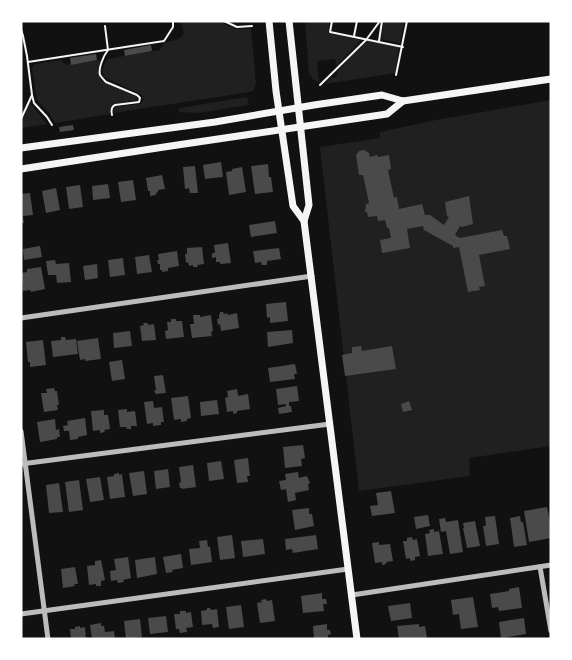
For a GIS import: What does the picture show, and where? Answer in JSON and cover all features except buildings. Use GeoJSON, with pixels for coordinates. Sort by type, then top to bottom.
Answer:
{"type":"FeatureCollection","features":[{"type":"Feature","properties":{"kind":"main road"},"geometry":{"type":"LineString","coordinates":[[270,21],[276,91],[293,206],[304,221]]}},
{"type":"Feature","properties":{"kind":"main road"},"geometry":{"type":"LineString","coordinates":[[289,21],[308,205],[304,221],[358,639]]}},
{"type":"Feature","properties":{"kind":"main road"},"geometry":{"type":"LineString","coordinates":[[21,148],[215,122],[382,96],[403,101],[551,79]]}},
{"type":"Feature","properties":{"kind":"main road"},"geometry":{"type":"LineString","coordinates":[[21,170],[387,114],[403,101]]}},
{"type":"Feature","properties":{"kind":"street"},"geometry":{"type":"LineString","coordinates":[[21,318],[312,276]]}},
{"type":"Feature","properties":{"kind":"street"},"geometry":{"type":"LineString","coordinates":[[23,464],[330,424]]}},
{"type":"Feature","properties":{"kind":"street"},"geometry":{"type":"LineString","coordinates":[[21,430],[23,464],[48,639]]}},
{"type":"Feature","properties":{"kind":"street"},"geometry":{"type":"LineString","coordinates":[[352,595],[551,565]]}},
{"type":"Feature","properties":{"kind":"street"},"geometry":{"type":"LineString","coordinates":[[540,567],[551,631]]}},
{"type":"Feature","properties":{"kind":"street"},"geometry":{"type":"LineString","coordinates":[[21,614],[348,569]]}},
{"type":"Feature","properties":{"kind":"path"},"geometry":{"type":"LineString","coordinates":[[28,62],[164,41],[173,27],[172,21]]}},
{"type":"Feature","properties":{"kind":"path"},"geometry":{"type":"LineString","coordinates":[[224,21],[237,27],[252,26]]}},
{"type":"Feature","properties":{"kind":"path"},"geometry":{"type":"LineString","coordinates":[[332,21],[330,32],[403,47]]}},
{"type":"Feature","properties":{"kind":"path"},"geometry":{"type":"LineString","coordinates":[[353,37],[357,21]]}},
{"type":"Feature","properties":{"kind":"path"},"geometry":{"type":"LineString","coordinates":[[320,85],[366,40],[381,21]]}},
{"type":"Feature","properties":{"kind":"path"},"geometry":{"type":"LineString","coordinates":[[378,42],[381,21]]}},
{"type":"Feature","properties":{"kind":"path"},"geometry":{"type":"LineString","coordinates":[[396,74],[407,22],[402,21]]}},
{"type":"Feature","properties":{"kind":"path"},"geometry":{"type":"LineString","coordinates":[[105,26],[108,50],[105,54],[100,75],[106,82],[140,98],[138,102],[113,106],[112,115]]}},
{"type":"Feature","properties":{"kind":"path"},"geometry":{"type":"LineString","coordinates":[[21,29],[34,103],[52,125]]}},
{"type":"Feature","properties":{"kind":"path"},"geometry":{"type":"LineString","coordinates":[[21,119],[32,95]]}},
{"type":"Feature","properties":{"kind":"shaded area"},"geometry":{"type":"Polygon","coordinates":[[[179,21],[220,21],[235,29],[251,29],[256,83],[254,90],[113,113],[115,107],[140,104],[143,98],[142,95],[104,77],[102,71],[107,59],[160,50],[165,42],[178,39],[183,34],[179,21]]]}},
{"type":"Feature","properties":{"kind":"shaded area"},"geometry":{"type":"Polygon","coordinates":[[[305,21],[330,21],[328,33],[361,40],[336,66],[335,59],[317,61],[319,83],[309,73],[305,21]]]}},
{"type":"Feature","properties":{"kind":"shaded area"},"geometry":{"type":"Polygon","coordinates":[[[384,21],[404,23],[400,43],[381,39],[384,21]]]}},
{"type":"Feature","properties":{"kind":"shaded area"},"geometry":{"type":"Polygon","coordinates":[[[366,40],[399,47],[395,73],[325,84],[331,78],[337,77],[337,72],[366,40]]]}},
{"type":"Feature","properties":{"kind":"shaded area"},"geometry":{"type":"Polygon","coordinates":[[[61,60],[66,65],[100,60],[98,70],[101,80],[135,96],[136,100],[114,104],[110,108],[110,114],[55,123],[37,100],[32,69],[36,64],[61,60]]]}},
{"type":"Feature","properties":{"kind":"shaded area"},"geometry":{"type":"Polygon","coordinates":[[[247,97],[249,105],[198,113],[179,112],[179,108],[247,97]]]}},
{"type":"Feature","properties":{"kind":"shaded area"},"geometry":{"type":"Polygon","coordinates":[[[551,100],[551,446],[469,458],[470,476],[359,491],[320,147],[380,138],[380,132],[436,120],[551,100]]]}},
{"type":"Feature","properties":{"kind":"shaded area"},"geometry":{"type":"Polygon","coordinates":[[[30,103],[47,124],[21,128],[30,103]]]}}]}
